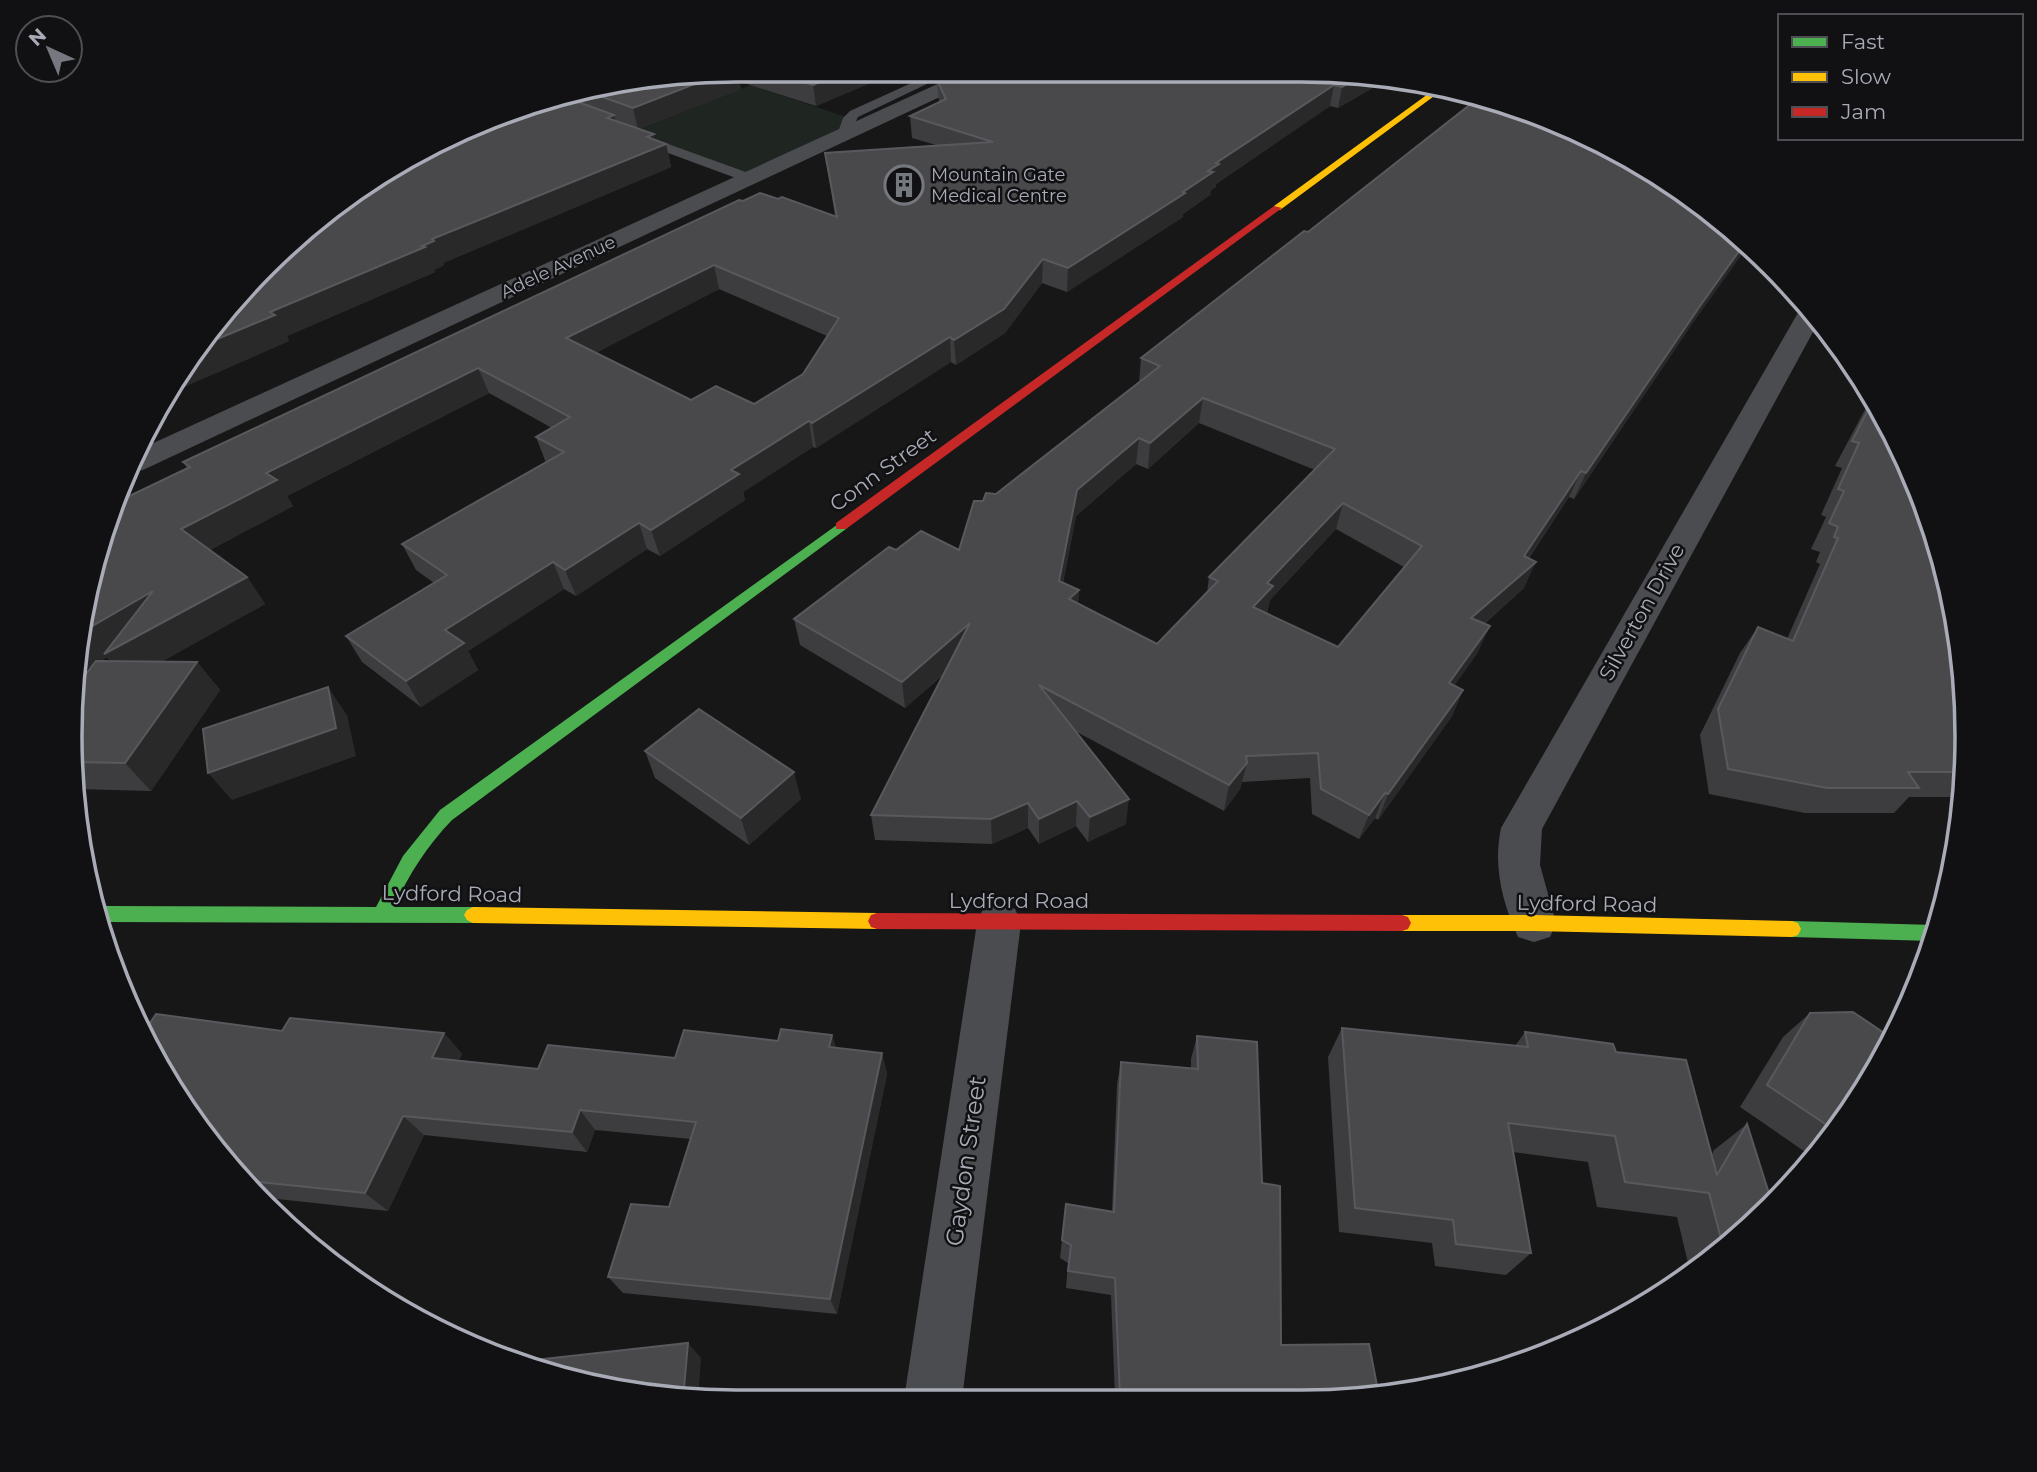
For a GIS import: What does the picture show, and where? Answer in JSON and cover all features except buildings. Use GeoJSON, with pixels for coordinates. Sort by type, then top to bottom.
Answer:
{"type":"FeatureCollection","features":[{"type":"Feature","properties":{"kind":"street","name":"Adele Avenue"},"geometry":{"type":"LineString","coordinates":[[145,458],[957,82]]}},
{"type":"Feature","properties":{"kind":"street","name":"Conn Street"},"geometry":{"type":"LineString","coordinates":[[382,914],[408,856],[422,837],[446,815],[1431,95]]}},
{"type":"Feature","properties":{"kind":"street","name":"Silverton Drive"},"geometry":{"type":"LineString","coordinates":[[1534,923],[1518,876],[1517,850],[1522,828],[1806,321]]}},
{"type":"Feature","properties":{"kind":"street","name":"Lydford Road"},"geometry":{"type":"LineString","coordinates":[[108,914],[382,914],[999,923],[1534,923],[1923,935]]}},
{"type":"Feature","properties":{"kind":"street","name":"Gaydon Street"},"geometry":{"type":"LineString","coordinates":[[934,1390],[999,923]]}},
{"type":"Feature","properties":{"kind":"lane"},"geometry":{"type":"LineString","coordinates":[[843,135],[849,118],[854,114],[924,82]]}},
{"type":"Feature","properties":{"kind":"lane"},"geometry":{"type":"LineString","coordinates":[[617,130],[749,178]]}},
{"type":"Feature","properties":{"kind":"shaded area"},"geometry":{"type":"Polygon","coordinates":[[[751,85],[849,118],[843,135],[749,178],[629,134],[751,85]]]}},
{"type":"Feature","properties":{"kind":"traffic: fast"},"geometry":{"type":"LineString","coordinates":[[382,914],[409,861],[446,815],[841,526]]}},
{"type":"Feature","properties":{"kind":"traffic: fast"},"geometry":{"type":"LineString","coordinates":[[108,914],[473,915]]}},
{"type":"Feature","properties":{"kind":"traffic: fast"},"geometry":{"type":"LineString","coordinates":[[1792,929],[1924,933]]}},
{"type":"Feature","properties":{"kind":"traffic: slow"},"geometry":{"type":"LineString","coordinates":[[1277,208],[1431,95]]}},
{"type":"Feature","properties":{"kind":"traffic: slow"},"geometry":{"type":"LineString","coordinates":[[473,915],[877,921]]}},
{"type":"Feature","properties":{"kind":"traffic: slow"},"geometry":{"type":"LineString","coordinates":[[1402,923],[1792,929]]}},
{"type":"Feature","properties":{"kind":"traffic: jam"},"geometry":{"type":"LineString","coordinates":[[841,526],[1277,208]]}},
{"type":"Feature","properties":{"kind":"traffic: jam"},"geometry":{"type":"LineString","coordinates":[[877,921],[1402,923]]}},
{"type":"Feature","properties":{"kind":"place","name":"Mountain Gate Medical Centre"},"geometry":{"type":"Point","coordinates":[904,185]}}]}
